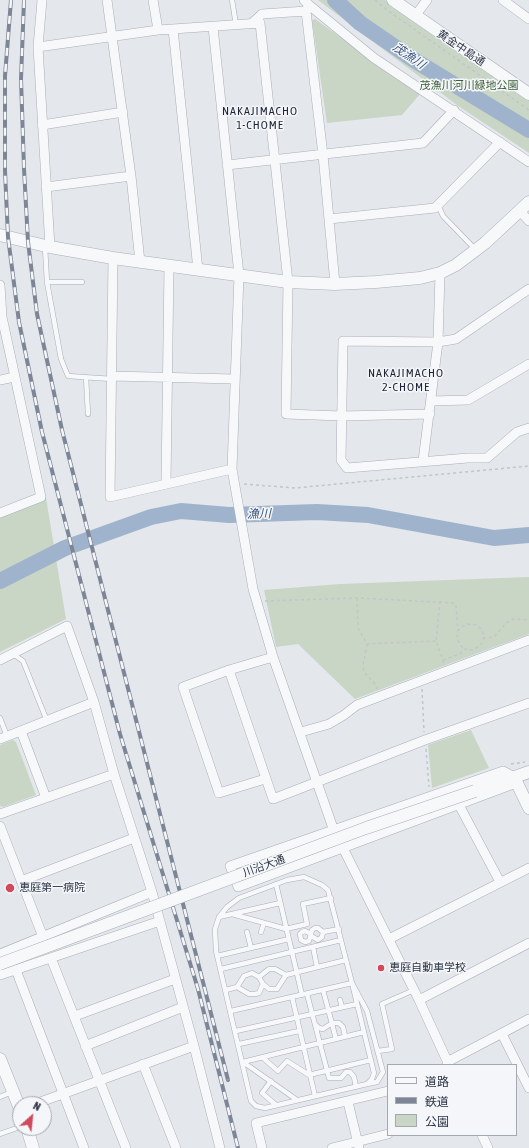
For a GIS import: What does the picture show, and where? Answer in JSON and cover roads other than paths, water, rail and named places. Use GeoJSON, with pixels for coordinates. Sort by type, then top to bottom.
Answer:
{"type":"FeatureCollection","features":[{"type":"Feature","properties":{"kind":"street"},"geometry":{"type":"LineString","coordinates":[[42,0],[38,47],[48,246]]}},
{"type":"Feature","properties":{"kind":"street"},"geometry":{"type":"LineString","coordinates":[[107,0],[123,112],[140,262]]}},
{"type":"Feature","properties":{"kind":"street"},"geometry":{"type":"LineString","coordinates":[[153,0],[158,30]]}},
{"type":"Feature","properties":{"kind":"street","name":"黄金中島通"},"geometry":{"type":"LineString","coordinates":[[393,0],[529,94]]}},
{"type":"Feature","properties":{"kind":"street"},"geometry":{"type":"LineString","coordinates":[[415,16],[427,0]]}},
{"type":"Feature","properties":{"kind":"street"},"geometry":{"type":"LineString","coordinates":[[503,0],[529,19]]}},
{"type":"Feature","properties":{"kind":"street"},"geometry":{"type":"LineString","coordinates":[[251,24],[262,14],[306,5],[374,58],[454,110],[529,162]]}},
{"type":"Feature","properties":{"kind":"street"},"geometry":{"type":"LineString","coordinates":[[306,5],[323,155],[335,284]]}},
{"type":"Feature","properties":{"kind":"street"},"geometry":{"type":"LineString","coordinates":[[38,47],[158,30],[260,23],[276,159],[288,282],[286,414],[342,416],[430,414]]}},
{"type":"Feature","properties":{"kind":"street"},"geometry":{"type":"LineString","coordinates":[[213,27],[239,275],[234,379],[232,469],[253,589],[273,657],[334,828],[419,1000],[448,1063],[529,1020]]}},
{"type":"Feature","properties":{"kind":"street"},"geometry":{"type":"LineString","coordinates":[[173,29],[198,270]]}},
{"type":"Feature","properties":{"kind":"street"},"geometry":{"type":"LineString","coordinates":[[227,165],[423,143],[454,110]]}},
{"type":"Feature","properties":{"kind":"street"},"geometry":{"type":"LineString","coordinates":[[42,125],[123,112]]}},
{"type":"Feature","properties":{"kind":"street"},"geometry":{"type":"LineString","coordinates":[[329,218],[435,208],[500,142]]}},
{"type":"Feature","properties":{"kind":"street"},"geometry":{"type":"LineString","coordinates":[[46,187],[131,176]]}},
{"type":"Feature","properties":{"kind":"street"},"geometry":{"type":"LineString","coordinates":[[0,235],[48,246],[113,258],[288,282],[335,284],[404,280],[440,273],[456,264],[476,251],[529,202]]}},
{"type":"Feature","properties":{"kind":"street"},"geometry":{"type":"LineString","coordinates":[[520,211],[529,221]]}},
{"type":"Feature","properties":{"kind":"street"},"geometry":{"type":"LineString","coordinates":[[113,258],[110,497],[232,469]]}},
{"type":"Feature","properties":{"kind":"street"},"geometry":{"type":"LineString","coordinates":[[166,484],[169,266]]}},
{"type":"Feature","properties":{"kind":"street"},"geometry":{"type":"LineString","coordinates":[[423,461],[438,342],[440,273]]}},
{"type":"Feature","properties":{"kind":"street"},"geometry":{"type":"LineString","coordinates":[[0,285],[2,317],[41,498],[0,513]]}},
{"type":"Feature","properties":{"kind":"street"},"geometry":{"type":"LineString","coordinates":[[529,289],[456,339],[438,342],[343,342],[341,460],[347,468],[423,461],[487,458],[517,432],[529,428]]}},
{"type":"Feature","properties":{"kind":"street"},"geometry":{"type":"LineString","coordinates":[[431,401],[468,400],[529,364]]}},
{"type":"Feature","properties":{"kind":"street"},"geometry":{"type":"LineString","coordinates":[[0,380],[14,377]]}},
{"type":"Feature","properties":{"kind":"street"},"geometry":{"type":"LineString","coordinates":[[112,378],[168,377],[234,379]]}},
{"type":"Feature","properties":{"kind":"street"},"geometry":{"type":"LineString","coordinates":[[0,660],[67,626],[94,702],[114,774],[152,892],[220,1148]]}},
{"type":"Feature","properties":{"kind":"street"},"geometry":{"type":"LineString","coordinates":[[300,732],[329,724],[357,705],[529,640]]}},
{"type":"Feature","properties":{"kind":"street"},"geometry":{"type":"LineString","coordinates":[[265,779],[219,792],[183,686],[273,657]]}},
{"type":"Feature","properties":{"kind":"street"},"geometry":{"type":"LineString","coordinates":[[229,670],[273,799],[425,740],[529,703]]}},
{"type":"Feature","properties":{"kind":"street"},"geometry":{"type":"LineString","coordinates":[[4,738],[94,702]]}},
{"type":"Feature","properties":{"kind":"street"},"geometry":{"type":"LineString","coordinates":[[21,731],[46,798]]}},
{"type":"Feature","properties":{"kind":"street"},"geometry":{"type":"LineString","coordinates":[[515,780],[459,805],[238,888],[230,866],[334,828],[503,771],[515,780],[529,808]]}},
{"type":"Feature","properties":{"kind":"street","name":"川沿大通"},"geometry":{"type":"LineString","coordinates":[[0,964],[366,828],[515,780],[529,772]]}},
{"type":"Feature","properties":{"kind":"street"},"geometry":{"type":"LineString","coordinates":[[0,814],[114,774]]}},
{"type":"Feature","properties":{"kind":"street"},"geometry":{"type":"LineString","coordinates":[[459,805],[500,882]]}},
{"type":"Feature","properties":{"kind":"street"},"geometry":{"type":"LineString","coordinates":[[0,826],[43,937]]}},
{"type":"Feature","properties":{"kind":"street"},"geometry":{"type":"LineString","coordinates":[[21,881],[134,838]]}},
{"type":"Feature","properties":{"kind":"street"},"geometry":{"type":"LineString","coordinates":[[389,939],[529,868]]}},
{"type":"Feature","properties":{"kind":"street"},"geometry":{"type":"LineString","coordinates":[[0,954],[152,892]]}},
{"type":"Feature","properties":{"kind":"street"},"geometry":{"type":"LineString","coordinates":[[0,975],[160,921]]}},
{"type":"Feature","properties":{"kind":"street"},"geometry":{"type":"LineString","coordinates":[[419,1000],[529,943]]}},
{"type":"Feature","properties":{"kind":"street"},"geometry":{"type":"LineString","coordinates":[[51,958],[126,1148]]}},
{"type":"Feature","properties":{"kind":"street"},"geometry":{"type":"LineString","coordinates":[[16,970],[84,1148]]}},
{"type":"Feature","properties":{"kind":"street"},"geometry":{"type":"LineString","coordinates":[[75,1016],[175,979]]}},
{"type":"Feature","properties":{"kind":"street"},"geometry":{"type":"LineString","coordinates":[[86,1046],[183,1007]]}},
{"type":"Feature","properties":{"kind":"street"},"geometry":{"type":"LineString","coordinates":[[502,1034],[529,1088]]}},
{"type":"Feature","properties":{"kind":"street"},"geometry":{"type":"LineString","coordinates":[[52,1098],[194,1046]]}},
{"type":"Feature","properties":{"kind":"street"},"geometry":{"type":"LineString","coordinates":[[0,1059],[15,1096]]}},
{"type":"Feature","properties":{"kind":"street"},"geometry":{"type":"LineString","coordinates":[[143,1064],[176,1148]]}},
{"type":"Feature","properties":{"kind":"street"},"geometry":{"type":"LineString","coordinates":[[262,1148],[256,1123],[348,1102],[387,1091]]}},
{"type":"Feature","properties":{"kind":"street"},"geometry":{"type":"LineString","coordinates":[[348,1102],[358,1145]]}},
{"type":"Feature","properties":{"kind":"street"},"geometry":{"type":"LineString","coordinates":[[332,1148],[358,1145],[387,1134]]}},
{"type":"Feature","properties":{"kind":"street"},"geometry":{"type":"LineString","coordinates":[[30,1136],[33,1148]]}},
{"type":"Feature","properties":{"kind":"street"},"geometry":{"type":"LineString","coordinates":[[482,1136],[488,1148]]}},
{"type":"Feature","properties":{"kind":"lane"},"geometry":{"type":"LineString","coordinates":[[232,0],[236,25]]}},
{"type":"Feature","properties":{"kind":"lane"},"geometry":{"type":"LineString","coordinates":[[438,205],[443,216],[476,251]]}},
{"type":"Feature","properties":{"kind":"lane"},"geometry":{"type":"LineString","coordinates":[[48,246],[47,282],[61,359],[68,376],[112,378]]}},
{"type":"Feature","properties":{"kind":"lane"},"geometry":{"type":"LineString","coordinates":[[47,282],[82,282]]}},
{"type":"Feature","properties":{"kind":"lane"},"geometry":{"type":"LineString","coordinates":[[86,377],[88,414]]}},
{"type":"Feature","properties":{"kind":"lane"},"geometry":{"type":"LineString","coordinates":[[13,654],[24,662],[46,721]]}},
{"type":"Feature","properties":{"kind":"lane"},"geometry":{"type":"LineString","coordinates":[[0,718],[4,738]]}},
{"type":"Feature","properties":{"kind":"lane"},"geometry":{"type":"LineString","coordinates":[[352,983],[367,1011],[378,1051],[383,1072],[377,1082],[265,1108],[256,1106],[251,1100],[236,1031],[217,956],[214,937],[219,917],[227,907],[239,898],[276,884],[304,877],[322,885],[328,890],[374,1073],[367,1084]]}},
{"type":"Feature","properties":{"kind":"lane"},"geometry":{"type":"LineString","coordinates":[[276,884],[302,995]]}},
{"type":"Feature","properties":{"kind":"lane"},"geometry":{"type":"LineString","coordinates":[[232,914],[286,929],[307,924],[303,904],[331,898]]}},
{"type":"Feature","properties":{"kind":"lane"},"geometry":{"type":"LineString","coordinates":[[219,917],[280,903]]}},
{"type":"Feature","properties":{"kind":"lane"},"geometry":{"type":"LineString","coordinates":[[260,932],[264,923]]}},
{"type":"Feature","properties":{"kind":"lane"},"geometry":{"type":"LineString","coordinates":[[217,956],[300,938],[305,942],[309,941],[315,928],[318,928],[323,932],[339,929]]}},
{"type":"Feature","properties":{"kind":"lane"},"geometry":{"type":"LineString","coordinates":[[300,938],[300,934],[305,931],[318,940],[322,937],[323,932]]}},
{"type":"Feature","properties":{"kind":"lane"},"geometry":{"type":"LineString","coordinates":[[247,932],[251,948]]}},
{"type":"Feature","properties":{"kind":"lane"},"geometry":{"type":"LineString","coordinates":[[221,969],[341,940]]}},
{"type":"Feature","properties":{"kind":"lane"},"geometry":{"type":"LineString","coordinates":[[313,947],[317,967]]}},
{"type":"Feature","properties":{"kind":"lane"},"geometry":{"type":"LineString","coordinates":[[237,987],[240,980],[249,973],[256,974],[263,984],[269,989],[277,989],[286,975],[346,960]]}},
{"type":"Feature","properties":{"kind":"lane"},"geometry":{"type":"LineString","coordinates":[[259,977],[269,969],[275,969],[286,975]]}},
{"type":"Feature","properties":{"kind":"lane"},"geometry":{"type":"LineString","coordinates":[[231,1011],[352,983]]}},
{"type":"Feature","properties":{"kind":"lane"},"geometry":{"type":"LineString","coordinates":[[226,990],[237,987],[250,994],[255,994],[259,992],[263,984]]}},
{"type":"Feature","properties":{"kind":"lane"},"geometry":{"type":"LineString","coordinates":[[323,990],[336,1039]]}},
{"type":"Feature","properties":{"kind":"lane"},"geometry":{"type":"LineString","coordinates":[[378,1051],[392,1049],[382,1004],[414,990]]}},
{"type":"Feature","properties":{"kind":"lane"},"geometry":{"type":"LineString","coordinates":[[307,994],[326,1071],[332,1079],[341,1078],[346,1072],[350,1072],[353,1074],[356,1087]]}},
{"type":"Feature","properties":{"kind":"lane"},"geometry":{"type":"LineString","coordinates":[[292,997],[302,1048],[315,1096]]}},
{"type":"Feature","properties":{"kind":"lane"},"geometry":{"type":"LineString","coordinates":[[340,1000],[342,1007]]}},
{"type":"Feature","properties":{"kind":"lane"},"geometry":{"type":"LineString","coordinates":[[236,1031],[357,1004]]}},
{"type":"Feature","properties":{"kind":"lane"},"geometry":{"type":"LineString","coordinates":[[315,1023],[319,1028],[323,1029],[336,1022],[341,1025],[345,1036]]}},
{"type":"Feature","properties":{"kind":"lane"},"geometry":{"type":"LineString","coordinates":[[239,1044],[299,1031]]}},
{"type":"Feature","properties":{"kind":"lane"},"geometry":{"type":"LineString","coordinates":[[243,1062],[364,1032]]}},
{"type":"Feature","properties":{"kind":"lane"},"geometry":{"type":"LineString","coordinates":[[262,1057],[278,1071],[286,1061],[309,1075],[371,1060]]}},
{"type":"Feature","properties":{"kind":"lane"},"geometry":{"type":"LineString","coordinates":[[243,1062],[297,1100]]}},
{"type":"Feature","properties":{"kind":"lane"},"geometry":{"type":"LineString","coordinates":[[270,1081],[262,1094],[276,1105]]}},
{"type":"Feature","properties":{"kind":"lane"},"geometry":{"type":"LineString","coordinates":[[276,1093],[280,1088]]}},
{"type":"Feature","properties":{"kind":"lane"},"geometry":{"type":"LineString","coordinates":[[0,1097],[13,1092]]}},
{"type":"Feature","properties":{"kind":"lane"},"geometry":{"type":"LineString","coordinates":[[0,1134],[12,1130]]}},
{"type":"Feature","properties":{"kind":"waterway","name":"茂漁川"},"geometry":{"type":"LineString","coordinates":[[335,0],[360,23],[414,60],[529,130]]}},
{"type":"Feature","properties":{"kind":"waterway","name":"漁川"},"geometry":{"type":"LineString","coordinates":[[0,581],[65,548],[151,517],[181,511],[229,515],[317,512],[368,515],[494,538],[529,535]]}},
{"type":"Feature","properties":{"kind":"railway"},"geometry":{"type":"LineString","coordinates":[[11,0],[5,76],[5,171],[8,237],[19,322],[42,432],[120,734],[198,989],[238,1148]]}},
{"type":"Feature","properties":{"kind":"railway"},"geometry":{"type":"LineString","coordinates":[[24,0],[21,79],[24,169],[28,242],[37,314],[62,430],[228,1080]]}},
{"type":"Feature","properties":{"kind":"place","name":"恵庭第一病院"},"geometry":{"type":"Point","coordinates":[10,888]}},
{"type":"Feature","properties":{"kind":"place","name":"恵庭自動車学校"},"geometry":{"type":"Point","coordinates":[381,968]}},
{"type":"Feature","properties":{"kind":"district","name":"NAKAJIMACHO 1-CHOME"},"geometry":{"type":"Point","coordinates":[260,118]}},
{"type":"Feature","properties":{"kind":"district","name":"NAKAJIMACHO 2-CHOME"},"geometry":{"type":"Point","coordinates":[406,380]}},
{"type":"Feature","properties":{"kind":"park label","name":"茂漁川河川緑地公園"},"geometry":{"type":"Point","coordinates":[469,86]}}]}
